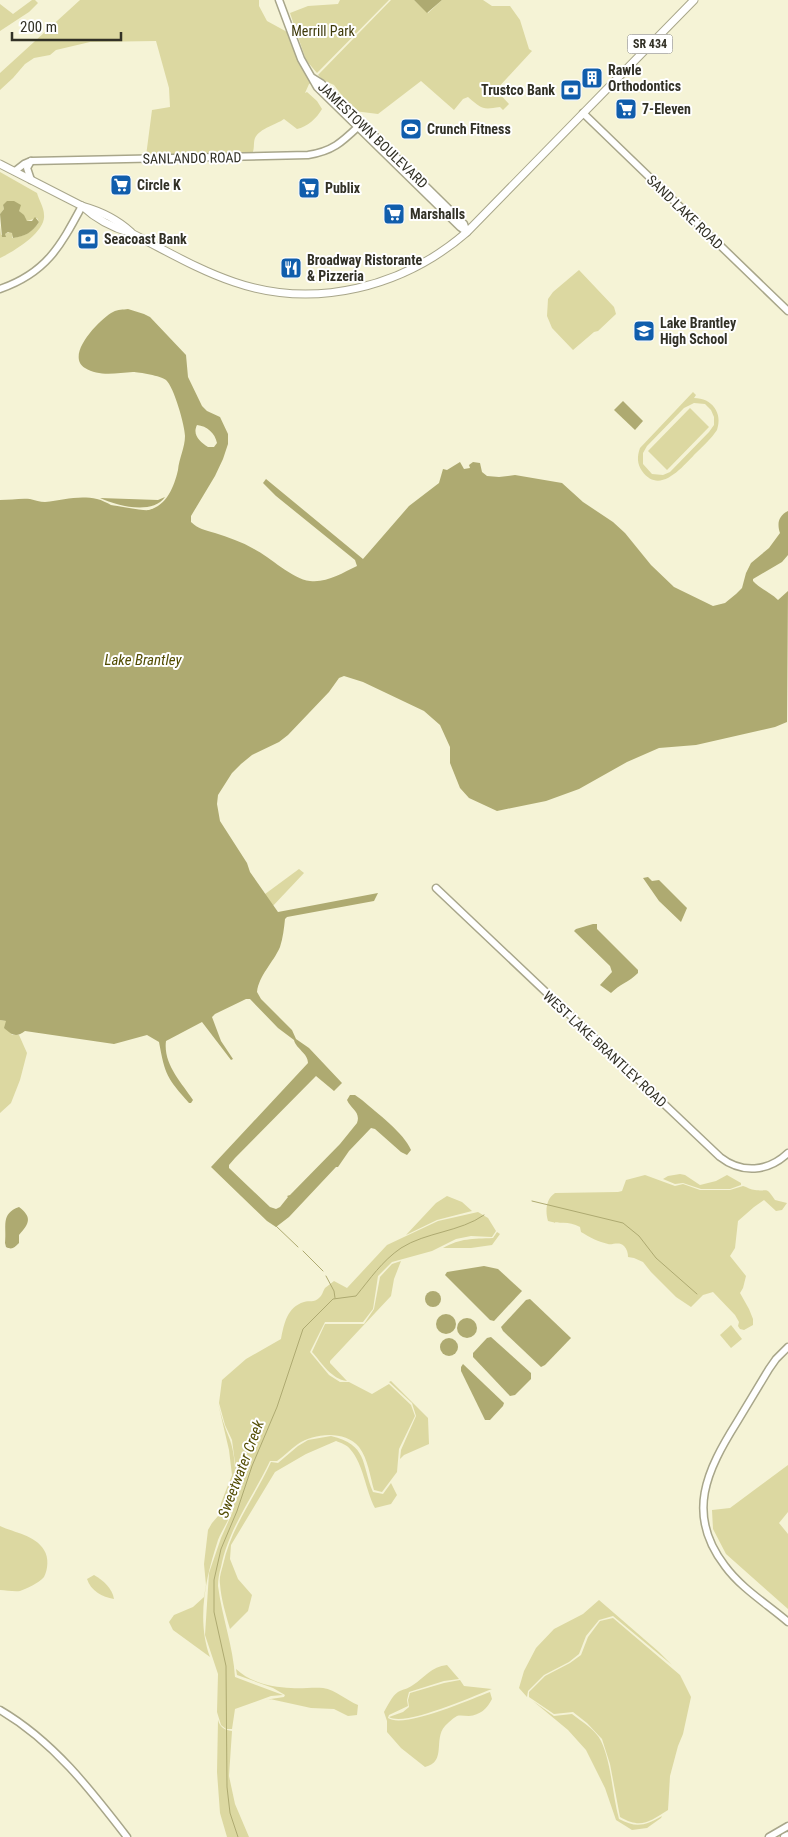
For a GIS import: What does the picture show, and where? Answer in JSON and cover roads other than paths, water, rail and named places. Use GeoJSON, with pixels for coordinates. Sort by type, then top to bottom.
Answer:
{"type":"FeatureCollection","features":[{"type":"Feature","properties":{"kind":"main road","name":"SR 434"},"geometry":{"type":"LineString","coordinates":[[0,164],[82,206],[96,210],[121,223],[131,232],[200,268],[236,283],[265,290],[304,294],[353,289],[394,278],[436,256],[467,232],[694,0]]}},
{"type":"Feature","properties":{"kind":"street","name":"JAMESTOWN BOULEVARD"},"geometry":{"type":"LineString","coordinates":[[279,0],[296,47],[311,76],[321,82],[360,125],[464,224],[467,232]]}},
{"type":"Feature","properties":{"kind":"street","name":"SAND LAKE ROAD"},"geometry":{"type":"LineString","coordinates":[[583,113],[788,311]]}},
{"type":"Feature","properties":{"kind":"street","name":"SANLANDO ROAD"},"geometry":{"type":"LineString","coordinates":[[31,161],[308,156],[330,150],[339,145],[360,125]]}},
{"type":"Feature","properties":{"kind":"street"},"geometry":{"type":"LineString","coordinates":[[15,172],[31,161]]}},
{"type":"Feature","properties":{"kind":"street"},"geometry":{"type":"LineString","coordinates":[[31,161],[28,168],[31,180]]}},
{"type":"Feature","properties":{"kind":"street"},"geometry":{"type":"LineString","coordinates":[[0,289],[21,280],[46,261],[60,246],[82,206]]}},
{"type":"Feature","properties":{"kind":"street","name":"WEST LAKE BRANTLEY ROAD"},"geometry":{"type":"LineString","coordinates":[[436,888],[726,1162],[745,1169],[757,1168],[771,1165],[788,1153]]}},
{"type":"Feature","properties":{"kind":"street"},"geometry":{"type":"LineString","coordinates":[[788,1347],[776,1359],[715,1460],[706,1485],[704,1510],[710,1541],[725,1567],[788,1622]]}},
{"type":"Feature","properties":{"kind":"street"},"geometry":{"type":"LineString","coordinates":[[0,1710],[30,1730],[66,1763],[127,1837]]}},
{"type":"Feature","properties":{"kind":"street"},"geometry":{"type":"LineString","coordinates":[[769,1837],[788,1826]]}},
{"type":"Feature","properties":{"kind":"street"},"geometry":{"type":"LineString","coordinates":[[784,1837],[788,1835]]}},
{"type":"Feature","properties":{"kind":"water"},"geometry":{"type":"Polygon","coordinates":[[[414,0],[442,0],[427,13],[414,0]]]}},
{"type":"Feature","properties":{"kind":"water"},"geometry":{"type":"Polygon","coordinates":[[[7,201],[14,201],[21,205],[19,211],[27,221],[32,221],[35,217],[39,222],[25,235],[13,238],[12,233],[8,232],[5,234],[6,237],[2,237],[0,214],[4,209],[3,205],[7,201]]]}},
{"type":"Feature","properties":{"kind":"water","name":"Lake Brantley"},"geometry":{"type":"Polygon","coordinates":[[[128,309],[150,317],[186,355],[188,377],[202,406],[207,411],[220,417],[228,434],[228,444],[223,459],[191,516],[191,522],[202,529],[249,546],[303,579],[310,581],[322,580],[334,577],[357,566],[355,560],[276,496],[263,483],[266,479],[363,559],[409,506],[439,483],[443,469],[447,470],[460,462],[464,469],[470,468],[469,465],[473,462],[480,463],[482,472],[487,476],[515,475],[562,483],[583,502],[613,522],[625,533],[651,565],[674,587],[713,606],[725,603],[742,588],[751,563],[769,548],[780,533],[779,520],[788,511],[788,555],[782,562],[753,579],[756,584],[778,600],[788,591],[787,722],[775,727],[696,745],[659,748],[627,762],[579,789],[546,801],[497,811],[469,798],[460,788],[450,763],[450,747],[440,725],[424,711],[363,682],[344,676],[339,678],[329,692],[288,735],[279,742],[252,755],[232,773],[218,795],[217,804],[220,821],[247,863],[250,872],[278,912],[378,893],[374,901],[287,917],[285,919],[280,947],[260,980],[257,992],[261,999],[292,1030],[296,1039],[309,1048],[342,1083],[334,1091],[316,1076],[235,1158],[229,1165],[229,1168],[270,1207],[276,1209],[280,1207],[287,1196],[340,1144],[357,1123],[357,1113],[347,1100],[350,1095],[355,1095],[362,1100],[390,1124],[411,1150],[407,1155],[401,1152],[375,1129],[371,1128],[349,1151],[338,1167],[289,1217],[276,1227],[267,1221],[211,1167],[308,1063],[306,1056],[294,1040],[278,1028],[250,999],[246,999],[212,1017],[221,1041],[233,1059],[231,1060],[202,1022],[166,1041],[167,1057],[170,1065],[193,1100],[191,1103],[182,1095],[168,1076],[159,1042],[147,1035],[114,1044],[25,1031],[14,1035],[4,1028],[6,1021],[0,1020],[0,500],[27,499],[45,502],[90,498],[101,500],[111,505],[149,510],[165,500],[172,489],[185,436],[178,407],[169,384],[166,380],[140,373],[96,373],[85,368],[80,362],[81,346],[93,329],[113,312],[128,309]],[[197,425],[195,432],[198,438],[208,447],[214,447],[217,443],[214,436],[204,427],[197,425]]]}},
{"type":"Feature","properties":{"kind":"water"},"geometry":{"type":"Polygon","coordinates":[[[623,401],[643,421],[635,430],[614,410],[623,401]]]}},
{"type":"Feature","properties":{"kind":"water"},"geometry":{"type":"Polygon","coordinates":[[[165,497],[159,503],[143,507],[125,506],[100,498],[158,500],[165,497]]]}},
{"type":"Feature","properties":{"kind":"water"},"geometry":{"type":"Polygon","coordinates":[[[648,877],[652,881],[659,880],[687,908],[681,922],[659,901],[643,878],[648,877]]]}},
{"type":"Feature","properties":{"kind":"water"},"geometry":{"type":"Polygon","coordinates":[[[597,924],[597,929],[638,970],[635,976],[611,993],[600,985],[612,972],[610,966],[574,931],[597,924]]]}},
{"type":"Feature","properties":{"kind":"water"},"geometry":{"type":"Polygon","coordinates":[[[19,1207],[28,1217],[27,1224],[19,1235],[19,1243],[11,1248],[6,1247],[7,1217],[9,1213],[19,1207]]]}},
{"type":"Feature","properties":{"kind":"water"},"geometry":{"type":"Polygon","coordinates":[[[484,1266],[498,1269],[522,1291],[494,1321],[490,1320],[445,1275],[447,1272],[484,1266]]]}},
{"type":"Feature","properties":{"kind":"water"},"geometry":{"type":"Polygon","coordinates":[[[433,1291],[439,1293],[441,1299],[439,1305],[433,1307],[427,1305],[425,1299],[427,1293],[433,1291]]]}},
{"type":"Feature","properties":{"kind":"water"},"geometry":{"type":"Polygon","coordinates":[[[530,1299],[571,1338],[541,1367],[501,1327],[526,1300],[530,1299]]]}},
{"type":"Feature","properties":{"kind":"water"},"geometry":{"type":"Polygon","coordinates":[[[446,1314],[453,1317],[456,1324],[453,1331],[446,1334],[439,1331],[436,1324],[439,1317],[446,1314]]]}},
{"type":"Feature","properties":{"kind":"water"},"geometry":{"type":"Polygon","coordinates":[[[467,1318],[474,1321],[477,1328],[474,1335],[467,1338],[460,1335],[457,1328],[460,1321],[467,1318]]]}},
{"type":"Feature","properties":{"kind":"water"},"geometry":{"type":"Polygon","coordinates":[[[491,1337],[531,1373],[531,1379],[515,1395],[510,1396],[473,1357],[473,1353],[487,1338],[491,1337]]]}},
{"type":"Feature","properties":{"kind":"water"},"geometry":{"type":"Polygon","coordinates":[[[445,1338],[453,1338],[458,1343],[456,1354],[445,1356],[440,1351],[440,1343],[445,1338]]]}},
{"type":"Feature","properties":{"kind":"water"},"geometry":{"type":"Polygon","coordinates":[[[463,1364],[504,1403],[490,1420],[485,1420],[461,1371],[463,1364]]]}},
{"type":"Feature","properties":{"kind":"waterway","name":"Sweetwater Creek"},"geometry":{"type":"LineString","coordinates":[[532,1201],[623,1223],[639,1236],[656,1258],[697,1294]]}},
{"type":"Feature","properties":{"kind":"waterway","name":"Sweetwater Creek"},"geometry":{"type":"LineString","coordinates":[[238,1837],[230,1813],[227,1787],[226,1666],[214,1612],[214,1580],[221,1549],[237,1511],[252,1466],[277,1407],[303,1329],[333,1299],[356,1296],[382,1264],[401,1248],[421,1238],[475,1221],[484,1215]]}},
{"type":"Feature","properties":{"kind":"waterway"},"geometry":{"type":"LineString","coordinates":[[276,1226],[298,1247]]}},
{"type":"Feature","properties":{"kind":"waterway"},"geometry":{"type":"LineString","coordinates":[[303,1251],[323,1271]]}},
{"type":"Feature","properties":{"kind":"waterway"},"geometry":{"type":"LineString","coordinates":[[326,1276],[334,1291],[335,1298]]}},
{"type":"Feature","properties":{"kind":"place","name":"Rawle Orthodontics"},"geometry":{"type":"Point","coordinates":[592,78]}},
{"type":"Feature","properties":{"kind":"place","name":"Trustco Bank"},"geometry":{"type":"Point","coordinates":[571,90]}},
{"type":"Feature","properties":{"kind":"place","name":"7-Eleven"},"geometry":{"type":"Point","coordinates":[626,109]}},
{"type":"Feature","properties":{"kind":"place","name":"Crunch Fitness"},"geometry":{"type":"Point","coordinates":[411,129]}},
{"type":"Feature","properties":{"kind":"place","name":"Circle K"},"geometry":{"type":"Point","coordinates":[121,185]}},
{"type":"Feature","properties":{"kind":"place","name":"Publix"},"geometry":{"type":"Point","coordinates":[309,188]}},
{"type":"Feature","properties":{"kind":"place","name":"Marshalls"},"geometry":{"type":"Point","coordinates":[394,214]}},
{"type":"Feature","properties":{"kind":"place","name":"Seacoast Bank"},"geometry":{"type":"Point","coordinates":[88,239]}},
{"type":"Feature","properties":{"kind":"place","name":"Broadway Ristorante & Pizzeria"},"geometry":{"type":"Point","coordinates":[291,268]}},
{"type":"Feature","properties":{"kind":"place","name":"Lake Brantley High School"},"geometry":{"type":"Point","coordinates":[644,331]}},
{"type":"Feature","properties":{"kind":"park label","name":"Merrill Park"},"geometry":{"type":"Point","coordinates":[323,31]}}]}
